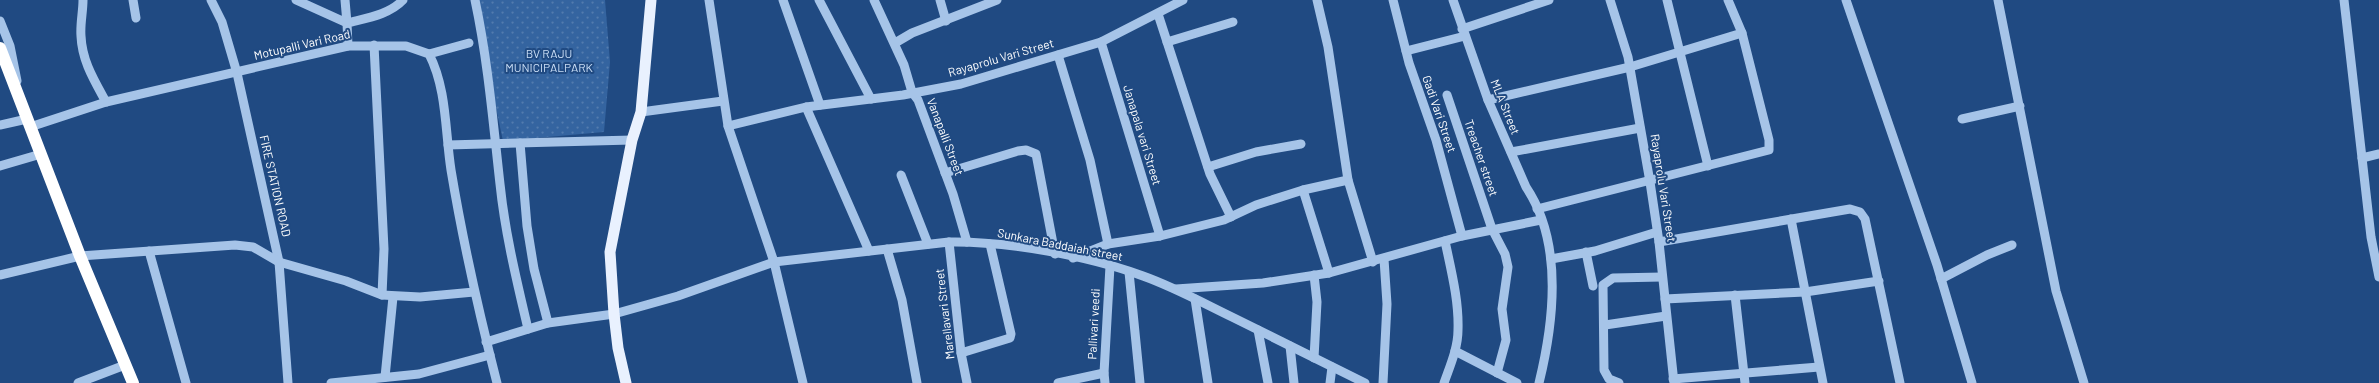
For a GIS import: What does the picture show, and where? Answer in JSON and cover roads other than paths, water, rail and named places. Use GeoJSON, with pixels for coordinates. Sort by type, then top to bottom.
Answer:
{"type":"FeatureCollection","features":[{"type":"Feature","properties":{"kind":"highway"},"geometry":{"type":"LineString","coordinates":[[0,48],[80,256],[133,383]]}},
{"type":"Feature","properties":{"kind":"main road"},"geometry":{"type":"LineString","coordinates":[[626,383],[618,348],[610,252],[632,140],[641,112],[651,0]]}},
{"type":"Feature","properties":{"kind":"street"},"geometry":{"type":"LineString","coordinates":[[83,0],[81,33],[83,54],[87,68],[106,102]]}},
{"type":"Feature","properties":{"kind":"street"},"geometry":{"type":"LineString","coordinates":[[133,0],[136,18]]}},
{"type":"Feature","properties":{"kind":"street","name":"FIRE STATION ROAD"},"geometry":{"type":"LineString","coordinates":[[212,0],[222,22],[237,73],[279,262],[288,383]]}},
{"type":"Feature","properties":{"kind":"street"},"geometry":{"type":"LineString","coordinates":[[296,0],[347,22],[377,15],[398,5],[403,0]]}},
{"type":"Feature","properties":{"kind":"street"},"geometry":{"type":"LineString","coordinates":[[345,0],[348,46]]}},
{"type":"Feature","properties":{"kind":"street"},"geometry":{"type":"LineString","coordinates":[[475,0],[482,32],[504,212],[515,274],[528,329]]}},
{"type":"Feature","properties":{"kind":"street"},"geometry":{"type":"LineString","coordinates":[[709,0],[728,126],[774,262],[803,383]]}},
{"type":"Feature","properties":{"kind":"street"},"geometry":{"type":"LineString","coordinates":[[782,0],[820,105]]}},
{"type":"Feature","properties":{"kind":"street"},"geometry":{"type":"LineString","coordinates":[[819,0],[871,99]]}},
{"type":"Feature","properties":{"kind":"street"},"geometry":{"type":"LineString","coordinates":[[874,0],[895,43],[912,33],[946,21],[976,4],[997,0]]}},
{"type":"Feature","properties":{"kind":"street"},"geometry":{"type":"LineString","coordinates":[[940,0],[946,21]]}},
{"type":"Feature","properties":{"kind":"street","name":"Rayaprolu Vari Street"},"geometry":{"type":"LineString","coordinates":[[728,126],[806,107],[871,99],[961,84],[1101,42],[1182,0]]}},
{"type":"Feature","properties":{"kind":"street"},"geometry":{"type":"LineString","coordinates":[[1318,0],[1328,47],[1348,180],[1373,262]]}},
{"type":"Feature","properties":{"kind":"street","name":"Gadi Vari Street"},"geometry":{"type":"LineString","coordinates":[[1393,0],[1406,51],[1436,140],[1462,236]]}},
{"type":"Feature","properties":{"kind":"street","name":"MLA Street"},"geometry":{"type":"LineString","coordinates":[[1453,0],[1488,100],[1537,209],[1551,258],[1552,302],[1546,353],[1539,383]]}},
{"type":"Feature","properties":{"kind":"street"},"geometry":{"type":"LineString","coordinates":[[1406,51],[1464,32],[1549,0]]}},
{"type":"Feature","properties":{"kind":"street","name":"Rayaprolu Vari Street"},"geometry":{"type":"LineString","coordinates":[[1610,0],[1630,67],[1650,182],[1659,242],[1674,381]]}},
{"type":"Feature","properties":{"kind":"street"},"geometry":{"type":"LineString","coordinates":[[1667,0],[1708,166]]}},
{"type":"Feature","properties":{"kind":"street"},"geometry":{"type":"LineString","coordinates":[[1537,209],[1650,182],[1769,150],[1770,146],[1742,33],[1728,0]]}},
{"type":"Feature","properties":{"kind":"street"},"geometry":{"type":"LineString","coordinates":[[1846,0],[1941,279],[1972,383]]}},
{"type":"Feature","properties":{"kind":"street"},"geometry":{"type":"LineString","coordinates":[[1998,0],[2056,291],[2084,383]]}},
{"type":"Feature","properties":{"kind":"street"},"geometry":{"type":"LineString","coordinates":[[2344,0],[2362,158],[2379,277]]}},
{"type":"Feature","properties":{"kind":"street"},"geometry":{"type":"LineString","coordinates":[[1158,14],[1208,167],[1231,217]]}},
{"type":"Feature","properties":{"kind":"street"},"geometry":{"type":"LineString","coordinates":[[0,21],[10,46],[27,119]]}},
{"type":"Feature","properties":{"kind":"street"},"geometry":{"type":"LineString","coordinates":[[1166,42],[1233,22]]}},
{"type":"Feature","properties":{"kind":"street"},"geometry":{"type":"LineString","coordinates":[[1488,100],[1630,67],[1742,33]]}},
{"type":"Feature","properties":{"kind":"street"},"geometry":{"type":"LineString","coordinates":[[469,42],[429,54],[438,73],[448,145],[474,292],[497,383]]}},
{"type":"Feature","properties":{"kind":"street","name":"Janapala vari Street"},"geometry":{"type":"LineString","coordinates":[[1101,42],[1160,236]]}},
{"type":"Feature","properties":{"kind":"street","name":"Vanapalli Street"},"geometry":{"type":"LineString","coordinates":[[895,43],[912,92],[918,100],[945,173],[967,242]]}},
{"type":"Feature","properties":{"kind":"street"},"geometry":{"type":"LineString","coordinates":[[374,45],[384,249],[382,295]]}},
{"type":"Feature","properties":{"kind":"street","name":"Motupalli Vari Road"},"geometry":{"type":"LineString","coordinates":[[0,125],[237,73],[348,46],[406,46],[429,54]]}},
{"type":"Feature","properties":{"kind":"street"},"geometry":{"type":"LineString","coordinates":[[1058,55],[1088,151],[1108,244]]}},
{"type":"Feature","properties":{"kind":"street"},"geometry":{"type":"LineString","coordinates":[[0,67],[14,88]]}},
{"type":"Feature","properties":{"kind":"street","name":"Treacher street"},"geometry":{"type":"LineString","coordinates":[[1447,95],[1492,229],[1505,254],[1508,267],[1502,309],[1506,340],[1497,373]]}},
{"type":"Feature","properties":{"kind":"street"},"geometry":{"type":"LineString","coordinates":[[641,112],[723,101]]}},
{"type":"Feature","properties":{"kind":"street"},"geometry":{"type":"LineString","coordinates":[[1962,119],[2020,106]]}},
{"type":"Feature","properties":{"kind":"street"},"geometry":{"type":"LineString","coordinates":[[806,107],[869,251]]}},
{"type":"Feature","properties":{"kind":"street"},"geometry":{"type":"LineString","coordinates":[[1511,152],[1640,128]]}},
{"type":"Feature","properties":{"kind":"street"},"geometry":{"type":"LineString","coordinates":[[448,145],[632,140]]}},
{"type":"Feature","properties":{"kind":"street"},"geometry":{"type":"LineString","coordinates":[[520,143],[527,226],[534,268],[548,323]]}},
{"type":"Feature","properties":{"kind":"street"},"geometry":{"type":"LineString","coordinates":[[1208,167],[1256,152],[1301,144]]}},
{"type":"Feature","properties":{"kind":"street"},"geometry":{"type":"LineString","coordinates":[[945,173],[1018,151],[1026,150],[1036,154],[1055,254]]}},
{"type":"Feature","properties":{"kind":"street"},"geometry":{"type":"LineString","coordinates":[[0,166],[41,154]]}},
{"type":"Feature","properties":{"kind":"street"},"geometry":{"type":"LineString","coordinates":[[2362,158],[2379,154]]}},
{"type":"Feature","properties":{"kind":"street"},"geometry":{"type":"LineString","coordinates":[[901,175],[928,244]]}},
{"type":"Feature","properties":{"kind":"street"},"geometry":{"type":"LineString","coordinates":[[1073,258],[1108,244],[1160,236],[1231,217],[1256,205],[1303,190],[1348,180]]}},
{"type":"Feature","properties":{"kind":"street"},"geometry":{"type":"LineString","coordinates":[[1303,190],[1329,273]]}},
{"type":"Feature","properties":{"kind":"street"},"geometry":{"type":"LineString","coordinates":[[1659,242],[1850,209],[1860,212],[1865,219],[1900,383]]}},
{"type":"Feature","properties":{"kind":"street"},"geometry":{"type":"LineString","coordinates":[[1791,219],[1823,383]]}},
{"type":"Feature","properties":{"kind":"street"},"geometry":{"type":"LineString","coordinates":[[1175,289],[1263,283],[1314,276],[1373,262],[1462,236],[1541,220]]}},
{"type":"Feature","properties":{"kind":"street"},"geometry":{"type":"LineString","coordinates":[[1551,258],[1586,252],[1657,232]]}},
{"type":"Feature","properties":{"kind":"street"},"geometry":{"type":"LineString","coordinates":[[1444,383],[1455,352],[1458,331],[1457,302],[1445,241]]}},
{"type":"Feature","properties":{"kind":"street","name":"Marellavari Street"},"geometry":{"type":"LineString","coordinates":[[949,242],[961,354],[967,383]]}},
{"type":"Feature","properties":{"kind":"street","name":"Sunkara Baddaiah street"},"geometry":{"type":"LineString","coordinates":[[486,342],[548,323],[614,314],[678,296],[774,262],[928,244],[967,242],[1055,254],[1129,272],[1175,289],[1365,383]]}},
{"type":"Feature","properties":{"kind":"street"},"geometry":{"type":"LineString","coordinates":[[961,354],[1010,338],[1011,334],[990,244]]}},
{"type":"Feature","properties":{"kind":"street"},"geometry":{"type":"LineString","coordinates":[[0,276],[80,256],[235,245],[253,247],[279,262],[346,281],[382,295],[420,297],[474,292]]}},
{"type":"Feature","properties":{"kind":"street"},"geometry":{"type":"LineString","coordinates":[[1941,279],[1987,255],[2012,246]]}},
{"type":"Feature","properties":{"kind":"street"},"geometry":{"type":"LineString","coordinates":[[887,249],[902,300],[917,383]]}},
{"type":"Feature","properties":{"kind":"street"},"geometry":{"type":"LineString","coordinates":[[149,251],[186,383]]}},
{"type":"Feature","properties":{"kind":"street"},"geometry":{"type":"LineString","coordinates":[[1586,252],[1593,286]]}},
{"type":"Feature","properties":{"kind":"street"},"geometry":{"type":"LineString","coordinates":[[1383,383],[1387,304],[1384,258]]}},
{"type":"Feature","properties":{"kind":"street","name":"Pallivari veedi"},"geometry":{"type":"LineString","coordinates":[[1105,383],[1110,266]]}},
{"type":"Feature","properties":{"kind":"street"},"geometry":{"type":"LineString","coordinates":[[1129,272],[1140,383]]}},
{"type":"Feature","properties":{"kind":"street"},"geometry":{"type":"LineString","coordinates":[[1314,276],[1317,302],[1314,358]]}},
{"type":"Feature","properties":{"kind":"street"},"geometry":{"type":"LineString","coordinates":[[1626,383],[1619,383],[1609,379],[1604,370],[1605,325],[1603,285],[1606,281],[1613,278],[1662,277]]}},
{"type":"Feature","properties":{"kind":"street"},"geometry":{"type":"LineString","coordinates":[[1665,299],[1806,292],[1879,281]]}},
{"type":"Feature","properties":{"kind":"street"},"geometry":{"type":"LineString","coordinates":[[1735,295],[1744,379]]}},
{"type":"Feature","properties":{"kind":"street"},"geometry":{"type":"LineString","coordinates":[[385,377],[393,297]]}},
{"type":"Feature","properties":{"kind":"street"},"geometry":{"type":"LineString","coordinates":[[1195,299],[1208,383]]}},
{"type":"Feature","properties":{"kind":"street"},"geometry":{"type":"LineString","coordinates":[[1605,325],[1666,316]]}},
{"type":"Feature","properties":{"kind":"street"},"geometry":{"type":"LineString","coordinates":[[1258,330],[1268,383]]}},
{"type":"Feature","properties":{"kind":"street"},"geometry":{"type":"LineString","coordinates":[[1290,346],[1294,383]]}},
{"type":"Feature","properties":{"kind":"street"},"geometry":{"type":"LineString","coordinates":[[1455,352],[1517,383]]}},
{"type":"Feature","properties":{"kind":"street"},"geometry":{"type":"LineString","coordinates":[[331,383],[419,374],[490,355]]}},
{"type":"Feature","properties":{"kind":"street"},"geometry":{"type":"LineString","coordinates":[[78,383],[126,365]]}},
{"type":"Feature","properties":{"kind":"street"},"geometry":{"type":"LineString","coordinates":[[1330,383],[1332,367]]}},
{"type":"Feature","properties":{"kind":"street"},"geometry":{"type":"LineString","coordinates":[[1674,381],[1744,379],[1819,367]]}},
{"type":"Feature","properties":{"kind":"street"},"geometry":{"type":"LineString","coordinates":[[1058,383],[1104,373]]}},
{"type":"Feature","properties":{"kind":"park label","name":"BV RAJU MUNICIPALPARK"},"geometry":{"type":"Point","coordinates":[549,61]}}]}
